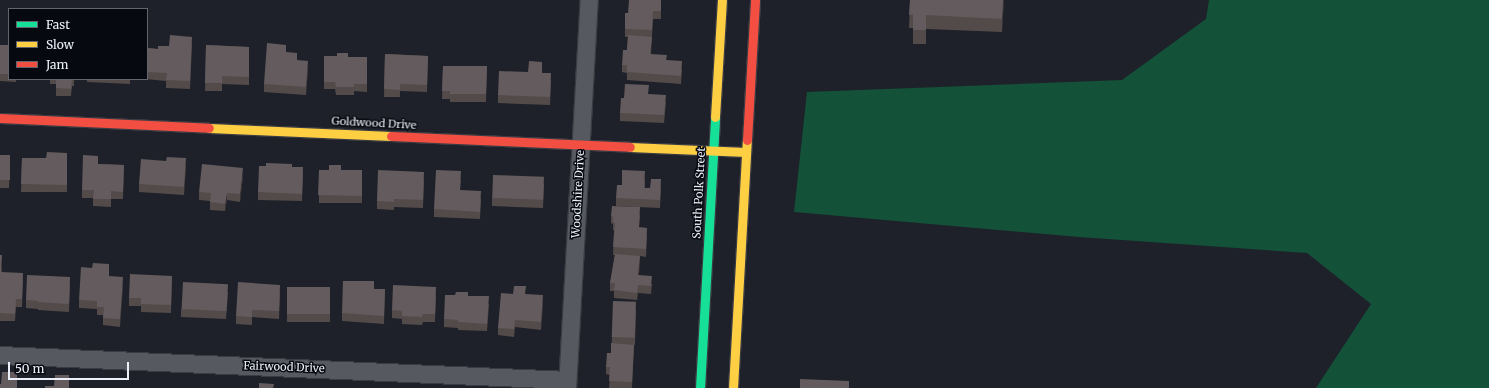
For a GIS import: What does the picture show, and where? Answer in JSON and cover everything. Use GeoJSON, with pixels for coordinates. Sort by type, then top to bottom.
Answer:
{"type":"FeatureCollection","features":[{"type":"Feature","properties":{"kind":"main road","name":"South Polk Street"},"geometry":{"type":"LineString","coordinates":[[700,388],[722,0]]}},
{"type":"Feature","properties":{"kind":"main road"},"geometry":{"type":"LineString","coordinates":[[733,388],[755,0]]}},
{"type":"Feature","properties":{"kind":"main road","name":"Goldwood Drive"},"geometry":{"type":"LineString","coordinates":[[0,118],[746,152]]}},
{"type":"Feature","properties":{"kind":"street","name":"Woodshire Drive"},"geometry":{"type":"LineString","coordinates":[[567,384],[589,0]]}},
{"type":"Feature","properties":{"kind":"street","name":"Fairwood Drive"},"geometry":{"type":"LineString","coordinates":[[0,355],[567,384]]}},
{"type":"Feature","properties":{"kind":"green space"},"geometry":{"type":"Polygon","coordinates":[[[1209,0],[1489,0],[1489,388],[1316,388],[1371,304],[1307,253],[1079,237],[794,212],[807,92],[1122,80],[1206,19],[1209,0]]]}},
{"type":"Feature","properties":{"kind":"building"},"geometry":{"type":"Polygon","coordinates":[[[629,0],[661,0],[661,11],[653,11],[652,30],[625,29],[625,13],[628,13],[629,0]]]}},
{"type":"Feature","properties":{"kind":"building"},"geometry":{"type":"Polygon","coordinates":[[[910,0],[1003,0],[1002,19],[926,15],[926,30],[913,30],[913,14],[909,15],[910,0]]]}},
{"type":"Feature","properties":{"kind":"building"},"geometry":{"type":"Polygon","coordinates":[[[170,35],[192,37],[190,81],[166,80],[167,73],[148,72],[148,48],[158,49],[158,46],[169,46],[170,35]]]}},
{"type":"Feature","properties":{"kind":"building"},"geometry":{"type":"Polygon","coordinates":[[[628,35],[652,37],[650,54],[667,55],[666,60],[682,61],[681,76],[627,72],[627,65],[622,65],[623,50],[627,50],[628,35]]]}},
{"type":"Feature","properties":{"kind":"building"},"geometry":{"type":"Polygon","coordinates":[[[267,43],[286,45],[286,52],[297,53],[297,60],[308,61],[306,87],[264,84],[267,43]]]}},
{"type":"Feature","properties":{"kind":"building"},"geometry":{"type":"Polygon","coordinates":[[[0,45],[8,45],[8,74],[0,74],[0,45]]]}},
{"type":"Feature","properties":{"kind":"building"},"geometry":{"type":"Polygon","coordinates":[[[206,45],[249,47],[249,77],[222,76],[222,83],[205,83],[206,45]]]}},
{"type":"Feature","properties":{"kind":"building"},"geometry":{"type":"Polygon","coordinates":[[[337,53],[348,53],[348,57],[367,57],[367,84],[354,84],[354,87],[336,87],[335,82],[324,82],[324,56],[337,56],[337,53]]]}},
{"type":"Feature","properties":{"kind":"building"},"geometry":{"type":"Polygon","coordinates":[[[385,54],[428,56],[427,85],[400,84],[400,90],[384,89],[385,54]]]}},
{"type":"Feature","properties":{"kind":"building"},"geometry":{"type":"Polygon","coordinates":[[[529,61],[542,62],[542,73],[551,73],[550,97],[498,95],[499,71],[528,72],[529,61]]]}},
{"type":"Feature","properties":{"kind":"building"},"geometry":{"type":"Polygon","coordinates":[[[443,66],[487,66],[486,94],[450,94],[450,91],[442,91],[443,66]]]}},
{"type":"Feature","properties":{"kind":"building"},"geometry":{"type":"Polygon","coordinates":[[[56,80],[72,80],[71,89],[56,88],[56,80]]]}},
{"type":"Feature","properties":{"kind":"building"},"geometry":{"type":"Polygon","coordinates":[[[625,84],[649,85],[648,94],[666,95],[664,115],[620,113],[621,98],[624,98],[625,84]]]}},
{"type":"Feature","properties":{"kind":"building"},"geometry":{"type":"Polygon","coordinates":[[[47,152],[67,153],[67,185],[21,184],[22,158],[46,158],[47,152]]]}},
{"type":"Feature","properties":{"kind":"building"},"geometry":{"type":"Polygon","coordinates":[[[0,155],[10,155],[10,180],[0,180],[0,155]]]}},
{"type":"Feature","properties":{"kind":"building"},"geometry":{"type":"Polygon","coordinates":[[[83,155],[98,156],[98,164],[124,165],[123,192],[111,191],[111,199],[93,199],[94,190],[82,190],[83,155]]]}},
{"type":"Feature","properties":{"kind":"building"},"geometry":{"type":"Polygon","coordinates":[[[167,157],[186,158],[184,187],[139,184],[141,159],[166,161],[167,157]]]}},
{"type":"Feature","properties":{"kind":"building"},"geometry":{"type":"Polygon","coordinates":[[[266,163],[292,164],[292,167],[303,167],[302,194],[258,192],[259,166],[266,166],[266,163]]]}},
{"type":"Feature","properties":{"kind":"building"},"geometry":{"type":"Polygon","coordinates":[[[202,164],[243,168],[240,194],[227,193],[225,204],[210,202],[211,193],[199,192],[202,164]]]}},
{"type":"Feature","properties":{"kind":"building"},"geometry":{"type":"Polygon","coordinates":[[[329,165],[341,165],[341,170],[362,170],[362,196],[318,195],[319,170],[329,170],[329,165]]]}},
{"type":"Feature","properties":{"kind":"building"},"geometry":{"type":"Polygon","coordinates":[[[378,170],[424,172],[423,200],[394,199],[394,202],[377,201],[378,170]]]}},
{"type":"Feature","properties":{"kind":"building"},"geometry":{"type":"Polygon","coordinates":[[[436,170],[461,171],[460,190],[481,191],[480,212],[434,209],[436,170]]]}},
{"type":"Feature","properties":{"kind":"building"},"geometry":{"type":"Polygon","coordinates":[[[622,170],[645,171],[644,188],[650,188],[651,179],[661,179],[660,200],[616,198],[617,185],[622,185],[622,170]]]}},
{"type":"Feature","properties":{"kind":"building"},"geometry":{"type":"Polygon","coordinates":[[[493,175],[544,177],[543,200],[492,198],[493,175]]]}},
{"type":"Feature","properties":{"kind":"building"},"geometry":{"type":"Polygon","coordinates":[[[612,206],[640,207],[639,227],[647,228],[646,249],[613,247],[615,223],[613,222],[613,216],[611,216],[612,206]]]}},
{"type":"Feature","properties":{"kind":"building"},"geometry":{"type":"Polygon","coordinates":[[[615,254],[640,256],[638,275],[652,276],[651,286],[638,285],[637,293],[614,290],[615,283],[610,283],[615,254]]]}},
{"type":"Feature","properties":{"kind":"building"},"geometry":{"type":"Polygon","coordinates":[[[0,255],[2,255],[1,272],[23,273],[22,299],[16,299],[15,314],[0,313],[0,255]]]}},
{"type":"Feature","properties":{"kind":"building"},"geometry":{"type":"Polygon","coordinates":[[[93,263],[109,264],[109,276],[123,277],[120,319],[103,318],[104,307],[97,307],[97,301],[79,300],[81,267],[92,268],[93,263]]]}},
{"type":"Feature","properties":{"kind":"building"},"geometry":{"type":"Polygon","coordinates":[[[130,274],[172,276],[171,305],[141,304],[141,298],[129,298],[130,274]]]}},
{"type":"Feature","properties":{"kind":"building"},"geometry":{"type":"Polygon","coordinates":[[[27,275],[70,277],[69,304],[26,300],[27,275]]]}},
{"type":"Feature","properties":{"kind":"building"},"geometry":{"type":"Polygon","coordinates":[[[343,281],[374,281],[374,289],[385,289],[384,316],[342,313],[343,281]]]}},
{"type":"Feature","properties":{"kind":"building"},"geometry":{"type":"Polygon","coordinates":[[[183,282],[228,284],[227,311],[182,309],[183,282]]]}},
{"type":"Feature","properties":{"kind":"building"},"geometry":{"type":"Polygon","coordinates":[[[238,282],[280,285],[279,311],[252,310],[252,317],[236,316],[238,282]]]}},
{"type":"Feature","properties":{"kind":"building"},"geometry":{"type":"Polygon","coordinates":[[[393,285],[436,287],[435,314],[423,314],[422,317],[402,316],[402,311],[392,310],[393,285]]]}},
{"type":"Feature","properties":{"kind":"building"},"geometry":{"type":"Polygon","coordinates":[[[514,286],[526,286],[525,294],[543,295],[541,322],[515,320],[514,329],[498,328],[501,293],[513,294],[514,286]]]}},
{"type":"Feature","properties":{"kind":"building"},"geometry":{"type":"Polygon","coordinates":[[[287,287],[330,287],[330,314],[287,314],[287,287]]]}},
{"type":"Feature","properties":{"kind":"building"},"geometry":{"type":"Polygon","coordinates":[[[456,292],[468,292],[468,296],[489,296],[487,324],[458,322],[458,320],[444,319],[445,295],[455,295],[456,292]]]}},
{"type":"Feature","properties":{"kind":"building"},"geometry":{"type":"Polygon","coordinates":[[[613,301],[636,302],[635,338],[612,337],[613,301]]]}},
{"type":"Feature","properties":{"kind":"building"},"geometry":{"type":"Polygon","coordinates":[[[611,343],[634,345],[632,382],[609,381],[610,367],[606,367],[607,353],[611,353],[611,343]]]}},
{"type":"Feature","properties":{"kind":"building"},"geometry":{"type":"Polygon","coordinates":[[[2,372],[17,372],[17,388],[0,388],[2,372]]]}},
{"type":"Feature","properties":{"kind":"building"},"geometry":{"type":"Polygon","coordinates":[[[55,375],[69,375],[69,388],[45,388],[45,386],[54,386],[55,375]]]}},
{"type":"Feature","properties":{"kind":"building"},"geometry":{"type":"Polygon","coordinates":[[[800,379],[849,381],[849,388],[800,388],[800,379]]]}},
{"type":"Feature","properties":{"kind":"building"},"geometry":{"type":"Polygon","coordinates":[[[259,383],[274,384],[273,388],[259,388],[259,383]]]}},
{"type":"Feature","properties":{"kind":"traffic: fast"},"geometry":{"type":"LineString","coordinates":[[700,388],[715,117]]}},
{"type":"Feature","properties":{"kind":"traffic: slow"},"geometry":{"type":"LineString","coordinates":[[715,117],[722,0]]}},
{"type":"Feature","properties":{"kind":"traffic: slow"},"geometry":{"type":"LineString","coordinates":[[209,128],[391,136]]}},
{"type":"Feature","properties":{"kind":"traffic: slow"},"geometry":{"type":"LineString","coordinates":[[733,388],[747,140]]}},
{"type":"Feature","properties":{"kind":"traffic: slow"},"geometry":{"type":"LineString","coordinates":[[630,147],[746,152]]}},
{"type":"Feature","properties":{"kind":"traffic: jam"},"geometry":{"type":"LineString","coordinates":[[747,140],[755,0]]}},
{"type":"Feature","properties":{"kind":"traffic: jam"},"geometry":{"type":"LineString","coordinates":[[0,118],[209,128]]}},
{"type":"Feature","properties":{"kind":"traffic: jam"},"geometry":{"type":"LineString","coordinates":[[391,136],[630,147]]}}]}
